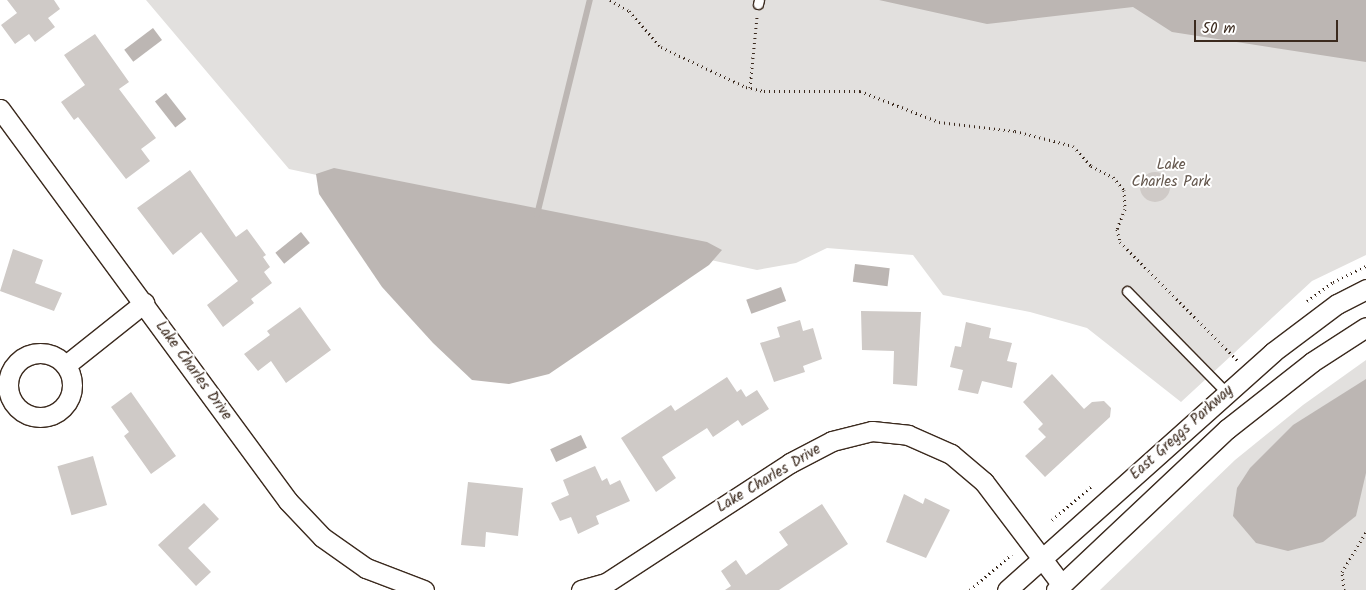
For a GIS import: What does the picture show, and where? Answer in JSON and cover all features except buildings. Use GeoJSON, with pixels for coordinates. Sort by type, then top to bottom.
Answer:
{"type":"FeatureCollection","features":[{"type":"Feature","properties":{"kind":"street","name":"Lake Charles Drive"},"geometry":{"type":"LineString","coordinates":[[0,109],[288,501],[322,537],[366,568],[418,589]]}},
{"type":"Feature","properties":{"kind":"street","name":"East Greggs Parkway"},"geometry":{"type":"LineString","coordinates":[[1007,590],[1273,352],[1337,304],[1366,289]]}},
{"type":"Feature","properties":{"kind":"street"},"geometry":{"type":"LineString","coordinates":[[66,365],[144,303]]}},
{"type":"Feature","properties":{"kind":"street","name":"East Greggs Parkway"},"geometry":{"type":"LineString","coordinates":[[1059,587],[1227,429],[1312,362],[1366,327]]}},
{"type":"Feature","properties":{"kind":"street","name":"Lake Charles Drive"},"geometry":{"type":"LineString","coordinates":[[582,590],[606,584],[790,463],[832,441],[872,431],[908,435],[951,454],[984,482],[1041,558],[1059,587]]}},
{"type":"Feature","properties":{"kind":"lane"},"geometry":{"type":"LineString","coordinates":[[1127,291],[1227,393]]}},
{"type":"Feature","properties":{"kind":"path"},"geometry":{"type":"LineString","coordinates":[[610,0],[629,11],[657,44],[671,53],[750,88],[764,91],[860,91],[939,122],[1015,131],[1074,146],[1091,166],[1112,177],[1124,190],[1125,209],[1117,229],[1120,242],[1239,362]]}},
{"type":"Feature","properties":{"kind":"path"},"geometry":{"type":"LineString","coordinates":[[750,88],[759,2]]}},
{"type":"Feature","properties":{"kind":"path"},"geometry":{"type":"LineString","coordinates":[[1344,590],[1342,572],[1366,532]]}},
{"type":"Feature","properties":{"kind":"path"},"geometry":{"type":"LineString","coordinates":[[970,590],[1012,554]]}},
{"type":"Feature","properties":{"kind":"green space","name":"Lake Charles Park"},"geometry":{"type":"Polygon","coordinates":[[[146,0],[1366,0],[1366,255],[1312,281],[1181,402],[1087,328],[1030,312],[943,295],[913,255],[827,248],[796,263],[757,270],[289,169],[146,0]]]}},
{"type":"Feature","properties":{"kind":"green space"},"geometry":{"type":"Polygon","coordinates":[[[1366,360],[1366,590],[1100,590],[1235,460],[1303,405],[1366,360]]]}},
{"type":"Feature","properties":{"kind":"shaded area"},"geometry":{"type":"Polygon","coordinates":[[[879,0],[1366,0],[1366,62],[1172,32],[1133,7],[987,24],[879,0]]]}},
{"type":"Feature","properties":{"kind":"shaded area"},"geometry":{"type":"Polygon","coordinates":[[[153,28],[162,40],[133,62],[124,50],[153,28]]]}},
{"type":"Feature","properties":{"kind":"shaded area"},"geometry":{"type":"Polygon","coordinates":[[[166,93],[186,119],[175,128],[155,102],[166,93]]]}},
{"type":"Feature","properties":{"kind":"shaded area"},"geometry":{"type":"Polygon","coordinates":[[[334,168],[707,242],[722,250],[709,265],[549,374],[509,384],[472,380],[433,343],[382,287],[319,194],[316,174],[334,168]]]}},
{"type":"Feature","properties":{"kind":"shaded area"},"geometry":{"type":"Polygon","coordinates":[[[301,232],[310,243],[284,264],[275,253],[301,232]]]}},
{"type":"Feature","properties":{"kind":"shaded area"},"geometry":{"type":"Polygon","coordinates":[[[855,264],[890,268],[888,286],[853,282],[855,264]]]}},
{"type":"Feature","properties":{"kind":"shaded area"},"geometry":{"type":"Polygon","coordinates":[[[781,287],[786,301],[751,314],[746,300],[781,287]]]}},
{"type":"Feature","properties":{"kind":"shaded area"},"geometry":{"type":"Polygon","coordinates":[[[1366,379],[1366,473],[1356,516],[1323,542],[1288,551],[1256,543],[1233,516],[1237,488],[1250,468],[1293,425],[1366,379]]]}},
{"type":"Feature","properties":{"kind":"shaded area"},"geometry":{"type":"Polygon","coordinates":[[[581,435],[587,448],[556,462],[550,449],[581,435]]]}},
{"type":"Feature","properties":{"kind":"waterway"},"geometry":{"type":"LineString","coordinates":[[537,215],[590,0]]}}]}
